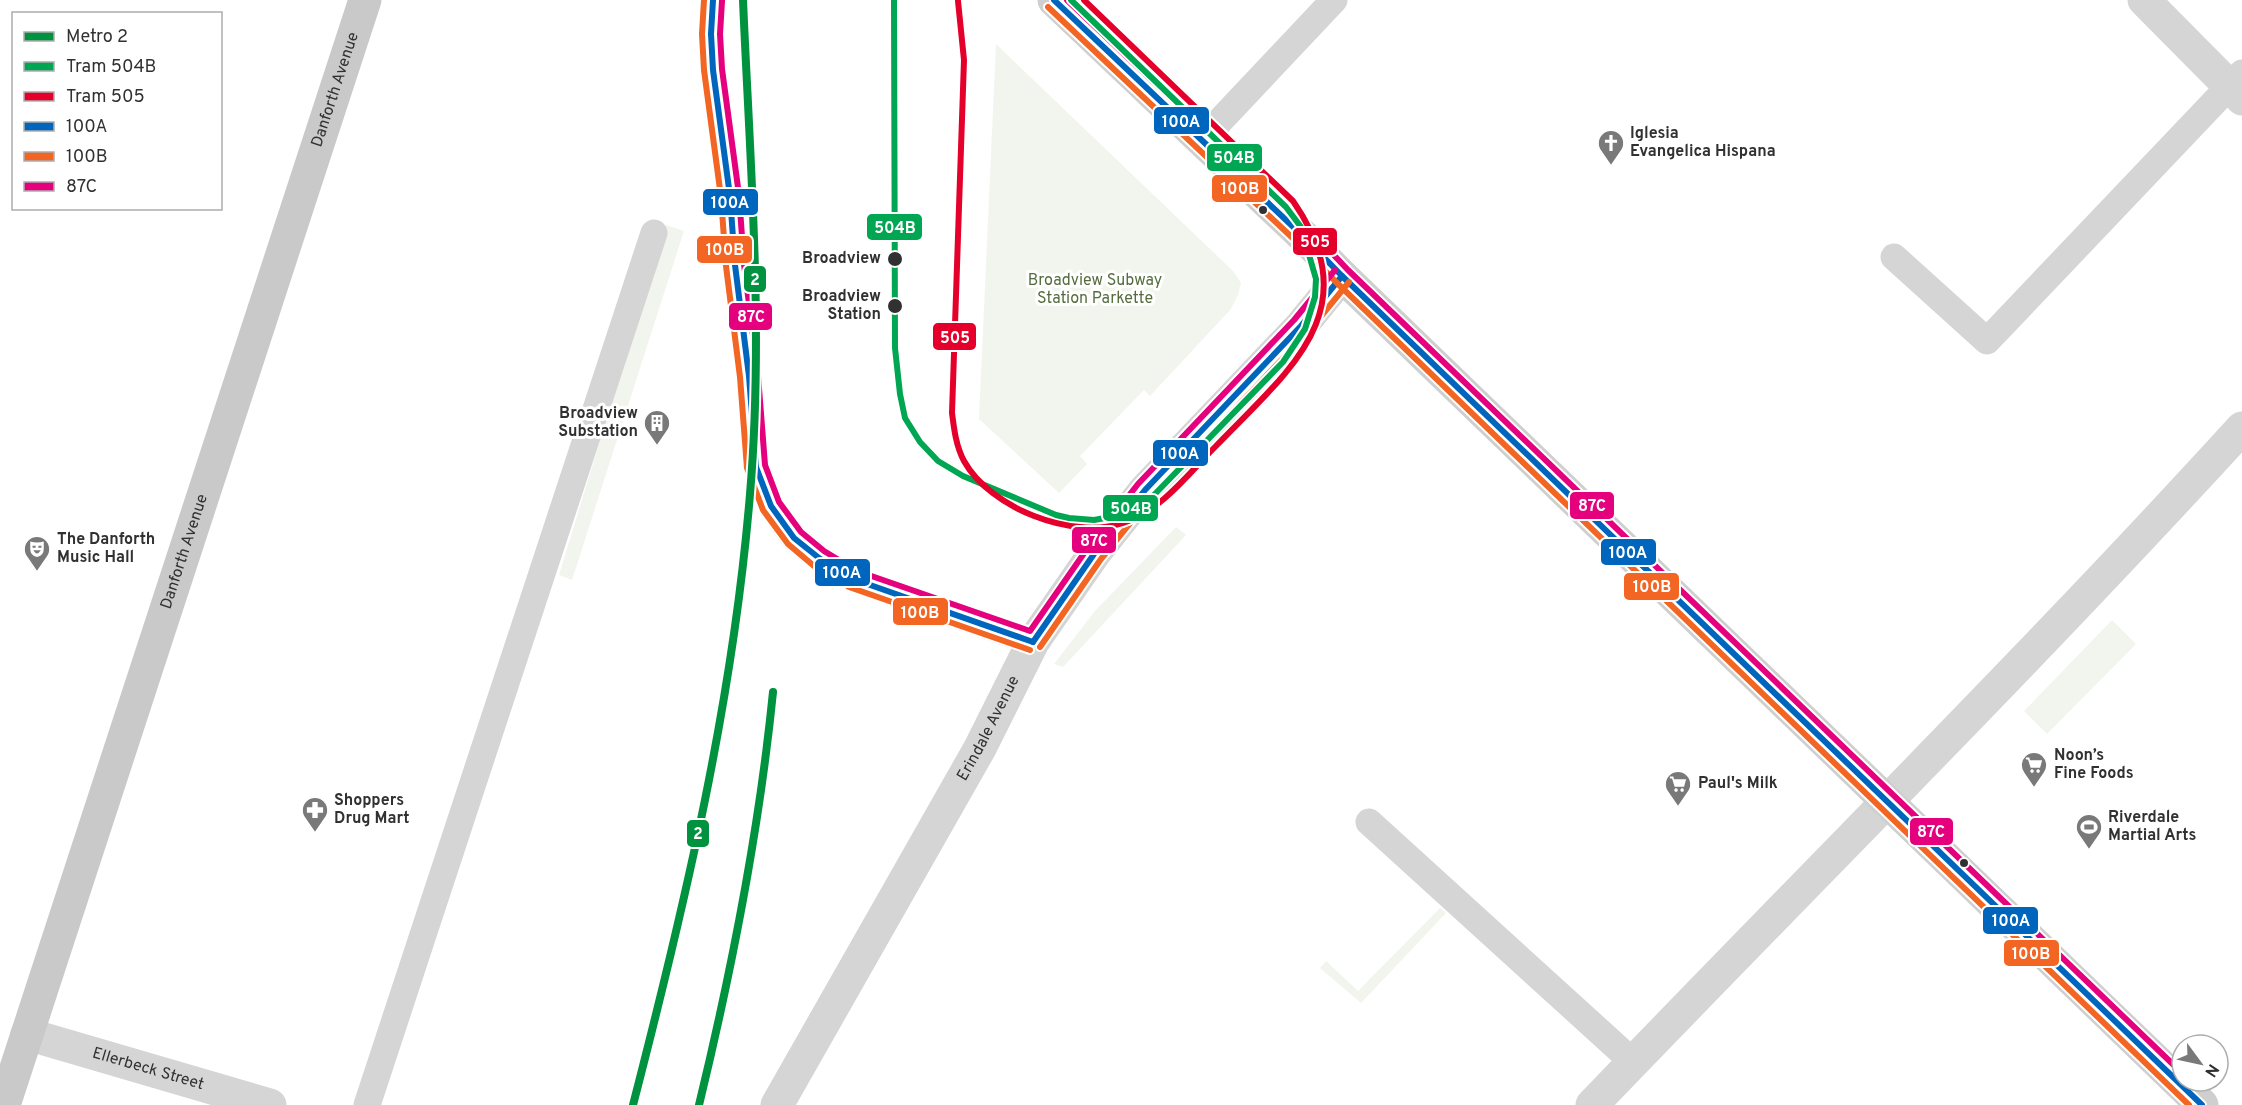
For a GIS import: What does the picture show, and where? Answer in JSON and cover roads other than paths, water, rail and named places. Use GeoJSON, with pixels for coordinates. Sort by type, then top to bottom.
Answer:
{"type":"FeatureCollection","features":[{"type":"Feature","properties":{"kind":"main road","name":"Danforth Avenue"},"geometry":{"type":"LineString","coordinates":[[4,1105],[365,0]]}},
{"type":"Feature","properties":{"kind":"main road"},"geometry":{"type":"LineString","coordinates":[[1054,0],[2202,1105]]}},
{"type":"Feature","properties":{"kind":"street"},"geometry":{"type":"LineString","coordinates":[[2144,0],[2238,86]]}},
{"type":"Feature","properties":{"kind":"street","name":"Erindale Avenue"},"geometry":{"type":"LineString","coordinates":[[777,1105],[980,748],[1033,642],[1094,554],[1145,490],[1290,338],[1342,276]]}},
{"type":"Feature","properties":{"kind":"street"},"geometry":{"type":"LineString","coordinates":[[1592,1105],[2144,535],[2242,428]]}},
{"type":"Feature","properties":{"kind":"street","name":"Ellerbeck Street"},"geometry":{"type":"LineString","coordinates":[[27,1034],[270,1105]]}},
{"type":"Feature","properties":{"kind":"lane"},"geometry":{"type":"LineString","coordinates":[[713,0],[711,34],[716,97],[730,196],[756,466],[771,506],[794,538],[819,558],[853,579],[1033,642]]}},
{"type":"Feature","properties":{"kind":"lane"},"geometry":{"type":"LineString","coordinates":[[1202,140],[1334,0]]}},
{"type":"Feature","properties":{"kind":"lane"},"geometry":{"type":"LineString","coordinates":[[1894,257],[1987,341],[2238,86]]}},
{"type":"Feature","properties":{"kind":"lane"},"geometry":{"type":"LineString","coordinates":[[367,1105],[654,233]]}},
{"type":"Feature","properties":{"kind":"lane"},"geometry":{"type":"LineString","coordinates":[[1369,822],[1633,1062]]}},
{"type":"Feature","properties":{"kind":"metro line","name":"2"},"geometry":{"type":"LineString","coordinates":[[633,1105],[671,954],[705,802],[732,649],[750,494],[756,371],[756,309],[743,0]]}},
{"type":"Feature","properties":{"kind":"metro line","name":"2"},"geometry":{"type":"LineString","coordinates":[[699,1105],[723,1003],[743,900],[760,796],[773,692]]}},
{"type":"Feature","properties":{"kind":"tram line","name":"504B"},"geometry":{"type":"LineString","coordinates":[[894,0],[895,348],[905,418],[920,442],[938,461],[963,476],[1056,515],[1094,520],[1116,516],[1153,496],[1283,362],[1305,329],[1315,297],[1316,279],[1301,227],[1286,207],[1071,0]]}},
{"type":"Feature","properties":{"kind":"tram line","name":"505"},"geometry":{"type":"LineString","coordinates":[[958,1],[964,60],[952,413],[957,443],[964,461],[976,478],[1012,506],[1057,523],[1080,527],[1103,527],[1123,523],[1137,517],[1162,500],[1270,391],[1292,364],[1310,336],[1321,307],[1323,275],[1315,240],[1293,201],[1084,0]]}},
{"type":"Feature","properties":{"kind":"place","name":"Iglesia Evangelica Hispana"},"geometry":{"type":"Point","coordinates":[1611,166]}},
{"type":"Feature","properties":{"kind":"place","name":"Broadview"},"geometry":{"type":"Point","coordinates":[895,259]}},
{"type":"Feature","properties":{"kind":"place","name":"Broadview Station"},"geometry":{"type":"Point","coordinates":[895,306]}},
{"type":"Feature","properties":{"kind":"place","name":"Broadview Substation"},"geometry":{"type":"Point","coordinates":[657,446]}},
{"type":"Feature","properties":{"kind":"place","name":"The Danforth Music Hall"},"geometry":{"type":"Point","coordinates":[37,572]}},
{"type":"Feature","properties":{"kind":"place","name":"Noon’s Fine Foods"},"geometry":{"type":"Point","coordinates":[2034,788]}},
{"type":"Feature","properties":{"kind":"place","name":"Paul's Milk"},"geometry":{"type":"Point","coordinates":[1678,807]}},
{"type":"Feature","properties":{"kind":"place","name":"Shoppers Drug Mart"},"geometry":{"type":"Point","coordinates":[315,833]}},
{"type":"Feature","properties":{"kind":"place","name":"Riverdale Martial Arts"},"geometry":{"type":"Point","coordinates":[2089,850]}},
{"type":"Feature","properties":{"kind":"park label","name":"Broadview Subway Station Parkette"},"geometry":{"type":"Point","coordinates":[1095,290]}}]}
